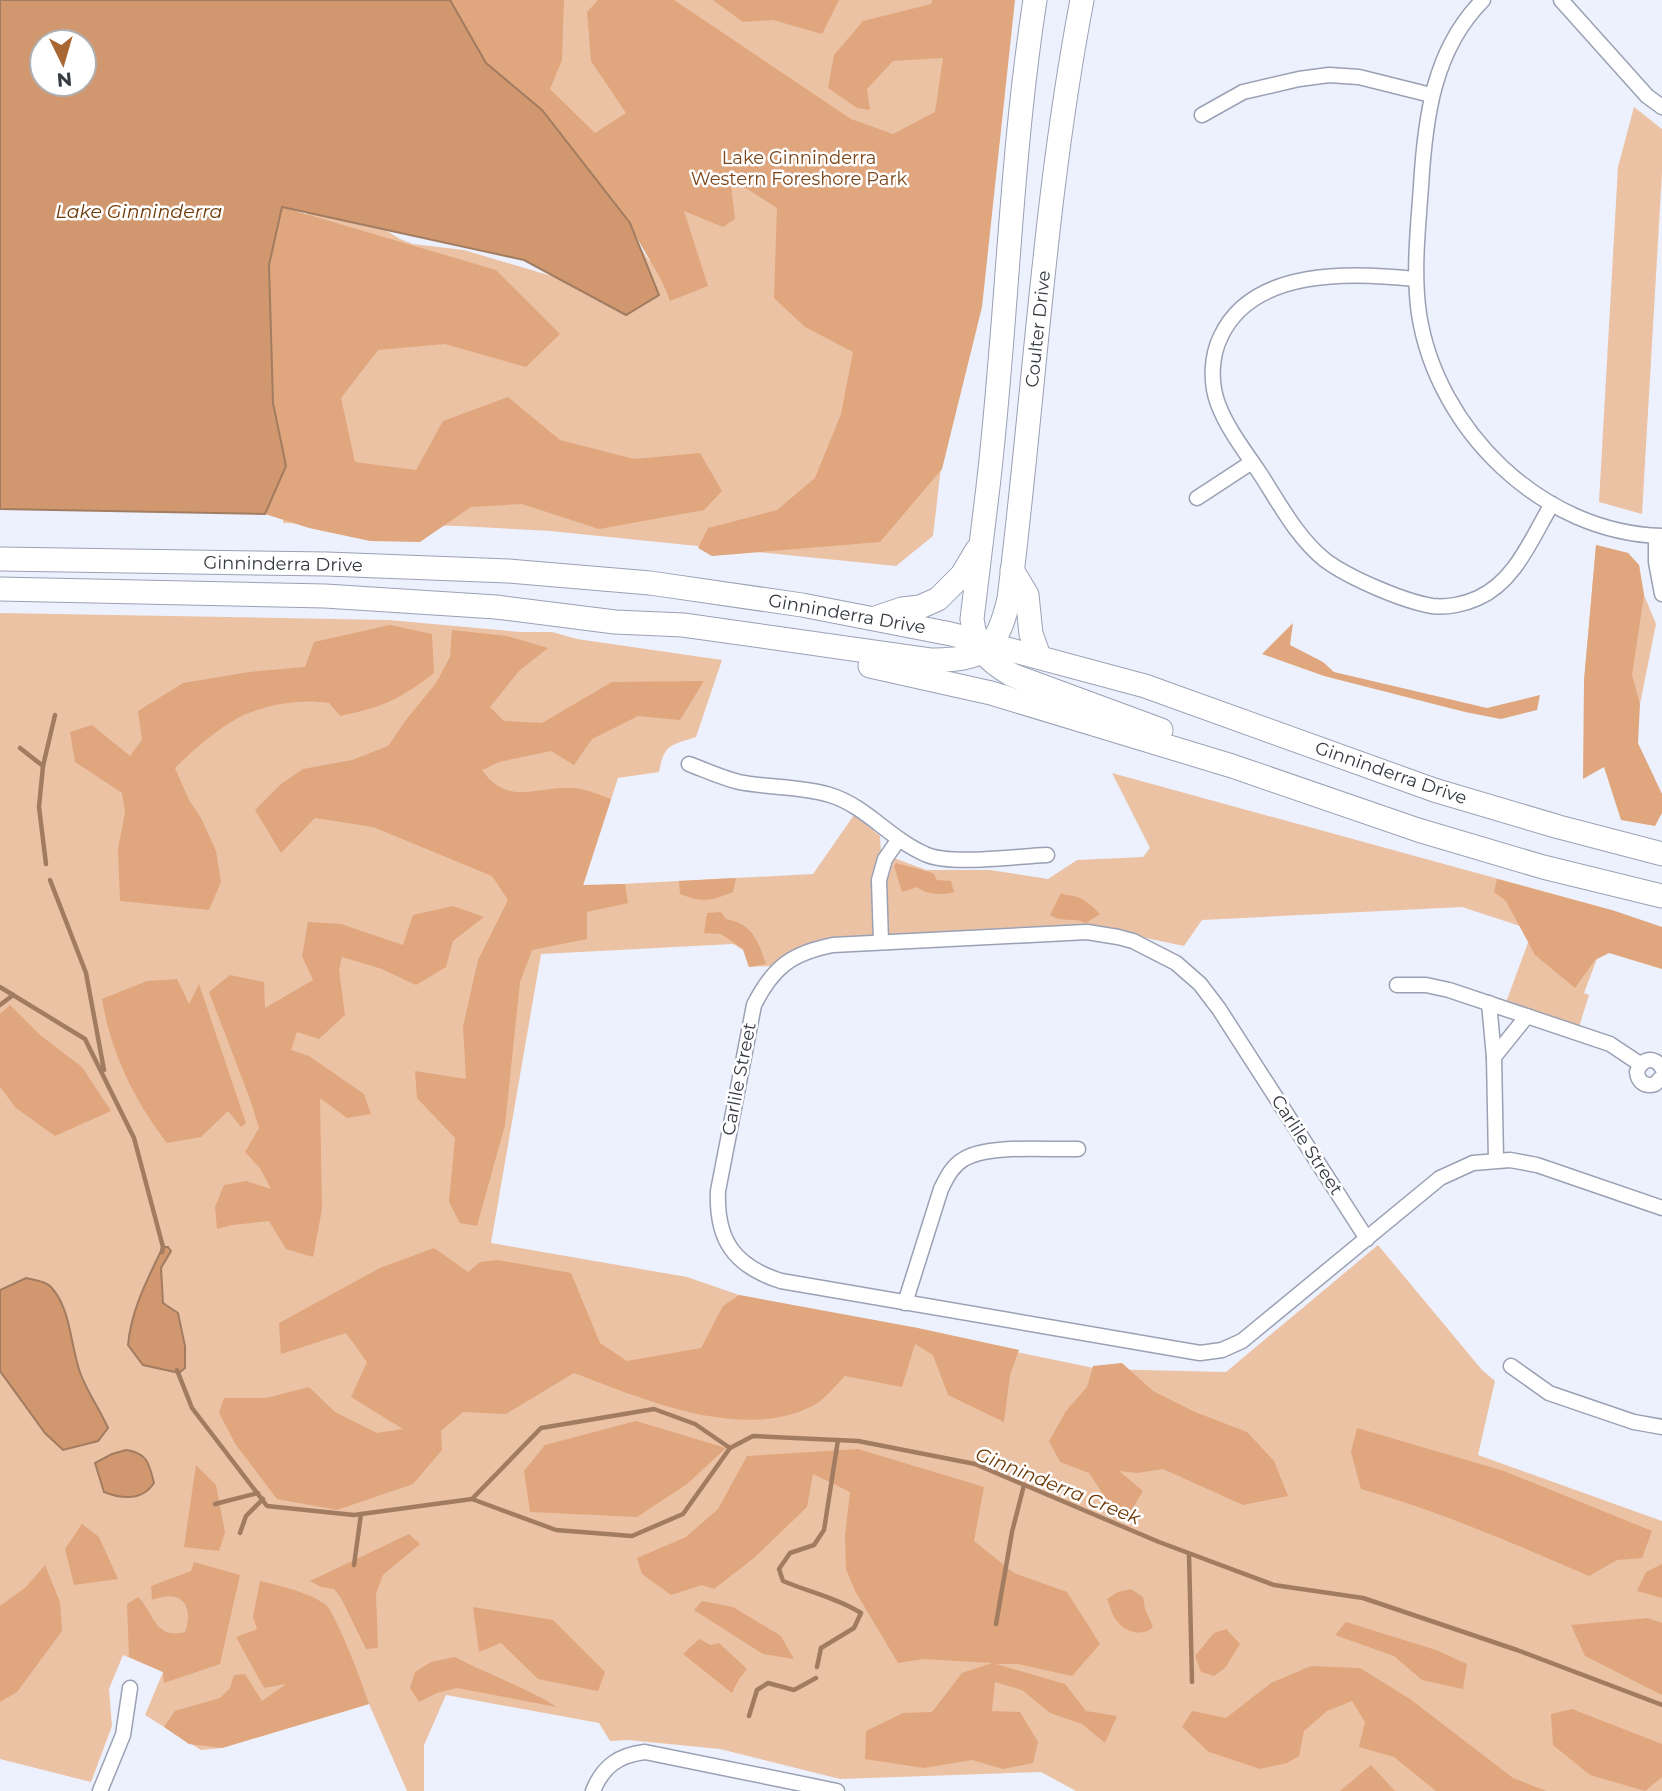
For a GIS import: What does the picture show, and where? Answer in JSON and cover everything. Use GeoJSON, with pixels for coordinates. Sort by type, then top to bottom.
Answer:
{"type":"FeatureCollection","features":[{"type":"Feature","properties":{"kind":"main road","name":"Coulter Drive"},"geometry":{"type":"LineString","coordinates":[[979,648],[972,619],[989,486],[1026,60],[1035,0]]}},
{"type":"Feature","properties":{"kind":"main road","name":"Coulter Drive"},"geometry":{"type":"LineString","coordinates":[[979,648],[1002,626],[1012,570],[1052,194],[1082,0]]}},
{"type":"Feature","properties":{"kind":"main road"},"geometry":{"type":"LineString","coordinates":[[876,618],[902,609],[920,607],[938,599],[962,575],[981,544]]}},
{"type":"Feature","properties":{"kind":"main road","name":"Ginninderra Drive"},"geometry":{"type":"LineString","coordinates":[[0,559],[327,564],[508,571],[685,587],[876,618],[979,648],[1039,656],[1145,686],[1434,790],[1662,854]]}},
{"type":"Feature","properties":{"kind":"main road"},"geometry":{"type":"LineString","coordinates":[[1012,570],[1027,595],[1031,634],[1039,656]]}},
{"type":"Feature","properties":{"kind":"main road","name":"Ginninderra Drive"},"geometry":{"type":"LineString","coordinates":[[0,589],[326,596],[496,607],[615,622],[883,668],[991,693],[1231,766],[1418,830],[1543,867],[1662,896]]}},
{"type":"Feature","properties":{"kind":"main road","name":"Ginninderra Drive"},"geometry":{"type":"LineString","coordinates":[[615,622],[683,625],[930,660],[979,648]]}},
{"type":"Feature","properties":{"kind":"main road"},"geometry":{"type":"LineString","coordinates":[[979,648],[995,665],[1012,674],[1196,743],[1231,766]]}},
{"type":"Feature","properties":{"kind":"street"},"geometry":{"type":"LineString","coordinates":[[1483,0],[1450,46],[1431,95],[1424,136],[1415,279],[1427,348],[1448,399],[1466,428],[1488,454],[1513,476],[1552,504],[1590,522],[1616,530],[1659,536],[1656,562],[1662,594]]}},
{"type":"Feature","properties":{"kind":"street"},"geometry":{"type":"LineString","coordinates":[[1561,0],[1647,96],[1662,107]]}},
{"type":"Feature","properties":{"kind":"street"},"geometry":{"type":"LineString","coordinates":[[1202,115],[1243,92],[1329,75],[1359,77],[1431,95]]}},
{"type":"Feature","properties":{"kind":"street"},"geometry":{"type":"LineString","coordinates":[[1415,279],[1360,275],[1325,276],[1275,289],[1241,307],[1227,323],[1218,343],[1213,378],[1217,402],[1227,423],[1297,530],[1325,560],[1348,575],[1432,606],[1454,606],[1476,599],[1504,580],[1520,561],[1552,504]]}},
{"type":"Feature","properties":{"kind":"street"},"geometry":{"type":"LineString","coordinates":[[1197,498],[1252,462]]}},
{"type":"Feature","properties":{"kind":"street"},"geometry":{"type":"LineString","coordinates":[[689,764],[739,782],[832,795],[857,808],[898,839],[926,855],[944,859],[1048,855]]}},
{"type":"Feature","properties":{"kind":"street"},"geometry":{"type":"LineString","coordinates":[[881,942],[879,880],[885,859],[898,839]]}},
{"type":"Feature","properties":{"kind":"street","name":"Carlile Street"},"geometry":{"type":"LineString","coordinates":[[1367,1238],[1219,1009],[1200,984],[1162,954],[1133,941],[1087,932],[833,944],[810,949],[789,959],[764,984],[751,1016],[718,1191],[717,1213],[727,1245],[741,1262],[760,1275],[781,1282],[1200,1353],[1222,1350],[1242,1341],[1440,1178],[1461,1167],[1496,1160],[1537,1165],[1662,1208]]}},
{"type":"Feature","properties":{"kind":"street"},"geometry":{"type":"LineString","coordinates":[[1397,985],[1438,987],[1489,1003],[1609,1044],[1640,1064],[1653,1060],[1662,1069]]}},
{"type":"Feature","properties":{"kind":"street"},"geometry":{"type":"LineString","coordinates":[[1489,1003],[1496,1160]]}},
{"type":"Feature","properties":{"kind":"street"},"geometry":{"type":"LineString","coordinates":[[1493,1057],[1527,1016]]}},
{"type":"Feature","properties":{"kind":"street"},"geometry":{"type":"LineString","coordinates":[[1640,1064],[1637,1072],[1642,1083],[1655,1084],[1662,1077]]}},
{"type":"Feature","properties":{"kind":"street"},"geometry":{"type":"LineString","coordinates":[[905,1303],[941,1189],[949,1173],[961,1160],[977,1153],[992,1151],[1078,1149]]}},
{"type":"Feature","properties":{"kind":"street"},"geometry":{"type":"LineString","coordinates":[[1511,1366],[1549,1393],[1634,1422],[1662,1427]]}},
{"type":"Feature","properties":{"kind":"street"},"geometry":{"type":"LineString","coordinates":[[100,1791],[123,1735],[130,1688]]}},
{"type":"Feature","properties":{"kind":"street"},"geometry":{"type":"LineString","coordinates":[[593,1791],[609,1765],[622,1756],[645,1752],[837,1791]]}},
{"type":"Feature","properties":{"kind":"green space"},"geometry":{"type":"Polygon","coordinates":[[[450,0],[564,0],[562,60],[550,89],[595,133],[626,113],[591,61],[587,12],[598,0],[674,0],[851,119],[893,134],[935,112],[943,58],[893,61],[867,89],[870,110],[857,108],[828,88],[834,55],[863,21],[931,4],[932,0],[1015,0],[982,307],[942,469],[880,542],[712,556],[698,548],[708,528],[777,510],[815,478],[841,414],[853,352],[805,327],[774,298],[777,208],[730,178],[735,219],[723,227],[684,211],[708,286],[670,301],[630,223],[542,110],[486,63],[450,0]]]}},
{"type":"Feature","properties":{"kind":"green space","name":"Lake Ginninderra Western Foreshore Park"},"geometry":{"type":"Polygon","coordinates":[[[471,0],[985,0],[948,407],[933,536],[896,566],[550,531],[458,526],[283,523],[302,216],[310,212],[366,218],[413,244],[464,250],[555,277],[597,295],[650,272],[638,244],[650,262],[647,239],[471,0]]]}},
{"type":"Feature","properties":{"kind":"green space"},"geometry":{"type":"Polygon","coordinates":[[[713,0],[839,0],[822,34],[773,20],[743,22],[713,0]]]}},
{"type":"Feature","properties":{"kind":"green space"},"geometry":{"type":"Polygon","coordinates":[[[1634,107],[1662,129],[1662,173],[1642,514],[1599,502],[1618,167],[1634,107]]]}},
{"type":"Feature","properties":{"kind":"green space"},"geometry":{"type":"Polygon","coordinates":[[[282,207],[496,270],[560,334],[526,367],[445,344],[378,350],[341,398],[355,462],[416,470],[443,421],[508,397],[560,440],[634,459],[700,453],[722,491],[704,510],[599,529],[522,504],[471,507],[420,542],[370,541],[309,528],[265,514],[286,466],[273,403],[269,265],[282,207]]]}},
{"type":"Feature","properties":{"kind":"green space"},"geometry":{"type":"Polygon","coordinates":[[[1596,545],[1628,553],[1639,565],[1644,595],[1656,624],[1640,704],[1584,681],[1596,545]]]}},
{"type":"Feature","properties":{"kind":"green space"},"geometry":{"type":"Polygon","coordinates":[[[1596,545],[1628,553],[1639,565],[1644,595],[1632,675],[1640,704],[1638,743],[1662,794],[1662,813],[1655,826],[1621,820],[1604,767],[1583,779],[1584,681],[1596,545]]]}},
{"type":"Feature","properties":{"kind":"green space"},"geometry":{"type":"Polygon","coordinates":[[[0,613],[389,620],[520,632],[552,632],[577,639],[722,660],[696,737],[670,747],[663,756],[659,772],[618,778],[583,886],[813,874],[854,815],[880,836],[881,853],[926,870],[990,870],[1048,879],[1077,860],[1143,857],[1150,848],[1112,773],[1615,911],[1584,993],[1589,995],[1579,1027],[1505,1005],[1529,940],[1520,926],[1462,907],[1202,920],[1184,946],[1127,934],[1073,928],[952,931],[813,947],[771,966],[749,967],[743,950],[733,944],[541,954],[491,1243],[687,1277],[739,1295],[1099,1369],[1226,1372],[1378,1245],[1482,1370],[1495,1381],[1478,1455],[1662,1521],[1662,1791],[1076,1791],[1041,1772],[840,1779],[720,1749],[628,1740],[610,1741],[599,1723],[446,1695],[424,1745],[424,1791],[407,1791],[369,1704],[222,1748],[201,1750],[145,1715],[163,1672],[123,1655],[109,1689],[112,1726],[91,1782],[0,1759],[0,613]]]}},
{"type":"Feature","properties":{"kind":"green space"},"geometry":{"type":"Polygon","coordinates":[[[1293,623],[1290,645],[1323,662],[1334,672],[1487,708],[1540,695],[1537,710],[1501,719],[1465,712],[1324,676],[1262,654],[1293,623]]]}},
{"type":"Feature","properties":{"kind":"green space"},"geometry":{"type":"Polygon","coordinates":[[[390,625],[432,634],[434,673],[411,690],[379,706],[340,716],[329,703],[309,701],[278,704],[259,710],[220,729],[175,768],[216,851],[221,882],[209,910],[120,901],[118,849],[125,812],[122,793],[75,762],[70,732],[92,725],[130,756],[142,740],[138,711],[183,683],[249,672],[305,667],[314,642],[390,625]]]}},
{"type":"Feature","properties":{"kind":"green space"},"geometry":{"type":"Polygon","coordinates":[[[452,630],[507,636],[548,648],[519,671],[490,707],[504,721],[542,723],[612,682],[704,681],[680,720],[638,716],[592,739],[574,765],[551,751],[499,762],[482,770],[492,782],[513,792],[574,788],[611,799],[583,885],[625,884],[628,903],[587,912],[587,939],[532,950],[520,982],[505,1125],[477,1226],[460,1223],[449,1202],[455,1138],[417,1098],[415,1071],[466,1079],[463,1027],[478,960],[508,900],[492,876],[373,827],[315,818],[281,853],[255,810],[281,784],[303,769],[352,760],[388,746],[436,683],[450,657],[452,630]]]}},
{"type":"Feature","properties":{"kind":"green space"},"geometry":{"type":"Polygon","coordinates":[[[896,863],[933,873],[937,880],[951,881],[954,892],[934,894],[917,887],[902,892],[894,866],[896,863]]]}},
{"type":"Feature","properties":{"kind":"green space"},"geometry":{"type":"Polygon","coordinates":[[[736,878],[733,892],[718,897],[701,900],[680,894],[679,881],[736,878]]]}},
{"type":"Feature","properties":{"kind":"green space"},"geometry":{"type":"Polygon","coordinates":[[[1497,879],[1615,911],[1662,927],[1662,969],[1609,953],[1595,960],[1575,988],[1535,955],[1506,901],[1494,892],[1497,879]]]}},
{"type":"Feature","properties":{"kind":"green space"},"geometry":{"type":"Polygon","coordinates":[[[1061,893],[1080,898],[1100,914],[1086,923],[1050,915],[1061,893]]]}},
{"type":"Feature","properties":{"kind":"green space"},"geometry":{"type":"Polygon","coordinates":[[[453,906],[484,917],[453,941],[446,967],[416,985],[382,969],[342,957],[339,970],[345,1015],[319,1039],[297,1032],[291,1050],[309,1056],[364,1094],[371,1114],[347,1118],[320,1098],[322,1209],[313,1257],[286,1249],[269,1221],[217,1229],[215,1207],[224,1185],[246,1181],[271,1189],[260,1168],[245,1152],[259,1128],[209,992],[230,975],[264,982],[265,1008],[313,980],[302,956],[308,922],[341,924],[403,945],[413,915],[453,906]]]}},
{"type":"Feature","properties":{"kind":"green space"},"geometry":{"type":"Polygon","coordinates":[[[721,912],[726,919],[748,929],[766,964],[749,967],[743,949],[721,934],[704,933],[707,913],[721,912]]]}},
{"type":"Feature","properties":{"kind":"green space"},"geometry":{"type":"Polygon","coordinates":[[[177,979],[189,1004],[199,984],[246,1123],[241,1127],[228,1111],[201,1137],[167,1143],[134,1093],[111,1038],[102,999],[147,981],[177,979]]]}},
{"type":"Feature","properties":{"kind":"green space"},"geometry":{"type":"Polygon","coordinates":[[[10,1005],[40,1035],[82,1067],[111,1111],[55,1136],[16,1108],[0,1087],[0,1014],[10,1005]]]}},
{"type":"Feature","properties":{"kind":"green space"},"geometry":{"type":"Polygon","coordinates":[[[434,1248],[468,1272],[480,1262],[498,1260],[571,1273],[600,1343],[627,1361],[701,1348],[723,1306],[739,1295],[918,1328],[1019,1350],[1010,1375],[1004,1422],[948,1395],[933,1355],[915,1344],[902,1387],[845,1376],[814,1405],[786,1416],[756,1420],[693,1413],[662,1405],[574,1373],[506,1414],[463,1412],[441,1431],[442,1450],[413,1484],[337,1510],[277,1499],[236,1445],[219,1413],[224,1398],[266,1398],[309,1387],[335,1412],[377,1433],[403,1429],[351,1397],[367,1362],[346,1333],[281,1354],[279,1323],[380,1268],[434,1248]]]}},
{"type":"Feature","properties":{"kind":"green space"},"geometry":{"type":"Polygon","coordinates":[[[1122,1363],[1153,1391],[1195,1412],[1247,1432],[1274,1461],[1288,1496],[1243,1505],[1163,1469],[1137,1473],[1119,1471],[1143,1491],[1127,1518],[1110,1505],[1089,1473],[1060,1462],[1049,1441],[1066,1411],[1087,1387],[1093,1366],[1122,1363]]]}},
{"type":"Feature","properties":{"kind":"green space"},"geometry":{"type":"Polygon","coordinates":[[[636,1421],[726,1448],[687,1484],[637,1517],[530,1512],[524,1471],[545,1445],[636,1421]]]}},
{"type":"Feature","properties":{"kind":"green space"},"geometry":{"type":"Polygon","coordinates":[[[1357,1428],[1504,1471],[1652,1531],[1642,1558],[1617,1560],[1589,1576],[1448,1518],[1361,1489],[1351,1452],[1357,1428]]]}},
{"type":"Feature","properties":{"kind":"green space"},"geometry":{"type":"Polygon","coordinates":[[[858,1449],[984,1487],[974,1541],[1014,1573],[1067,1592],[1100,1644],[1072,1676],[1018,1664],[996,1664],[1065,1684],[1086,1711],[1117,1716],[1105,1743],[1082,1724],[1050,1713],[1022,1690],[995,1682],[992,1711],[1020,1712],[1038,1742],[1033,1763],[1003,1769],[972,1760],[924,1768],[865,1759],[866,1731],[903,1713],[932,1712],[962,1673],[992,1663],[924,1659],[898,1663],[855,1591],[846,1569],[845,1536],[850,1492],[813,1474],[807,1507],[754,1558],[714,1589],[702,1585],[671,1595],[642,1574],[637,1558],[686,1537],[718,1509],[747,1456],[858,1449]]]}},
{"type":"Feature","properties":{"kind":"green space"},"geometry":{"type":"Polygon","coordinates":[[[196,1465],[216,1485],[225,1533],[219,1551],[184,1547],[196,1465]]]}},
{"type":"Feature","properties":{"kind":"green space"},"geometry":{"type":"Polygon","coordinates":[[[82,1524],[99,1537],[118,1579],[74,1585],[65,1549],[82,1524]]]}},
{"type":"Feature","properties":{"kind":"green space"},"geometry":{"type":"Polygon","coordinates":[[[409,1534],[420,1544],[383,1575],[376,1594],[378,1648],[366,1649],[334,1589],[321,1587],[310,1581],[409,1534]]]}},
{"type":"Feature","properties":{"kind":"green space"},"geometry":{"type":"Polygon","coordinates":[[[194,1562],[240,1575],[220,1664],[164,1683],[163,1672],[129,1657],[127,1604],[138,1597],[161,1628],[167,1632],[185,1632],[188,1617],[184,1602],[172,1596],[152,1600],[151,1586],[191,1571],[194,1562]]]}},
{"type":"Feature","properties":{"kind":"green space"},"geometry":{"type":"Polygon","coordinates":[[[1662,1564],[1662,1598],[1637,1591],[1646,1572],[1662,1564]]]}},
{"type":"Feature","properties":{"kind":"green space"},"geometry":{"type":"Polygon","coordinates":[[[45,1565],[60,1602],[62,1631],[17,1692],[0,1702],[0,1606],[26,1587],[45,1565]]]}},
{"type":"Feature","properties":{"kind":"green space"},"geometry":{"type":"Polygon","coordinates":[[[260,1581],[303,1593],[326,1605],[343,1636],[369,1704],[222,1748],[189,1744],[164,1727],[175,1711],[220,1698],[230,1688],[234,1675],[245,1674],[262,1701],[286,1684],[264,1688],[236,1637],[257,1629],[253,1617],[260,1581]]]}},
{"type":"Feature","properties":{"kind":"green space"},"geometry":{"type":"Polygon","coordinates":[[[1131,1589],[1143,1597],[1153,1627],[1144,1632],[1135,1632],[1121,1625],[1107,1599],[1118,1592],[1131,1589]]]}},
{"type":"Feature","properties":{"kind":"green space"},"geometry":{"type":"Polygon","coordinates":[[[702,1601],[733,1607],[781,1636],[794,1659],[763,1654],[694,1610],[702,1601]]]}},
{"type":"Feature","properties":{"kind":"green space"},"geometry":{"type":"Polygon","coordinates":[[[473,1607],[553,1620],[605,1672],[598,1691],[538,1679],[501,1643],[479,1652],[473,1607]]]}},
{"type":"Feature","properties":{"kind":"green space"},"geometry":{"type":"Polygon","coordinates":[[[1648,1618],[1662,1623],[1662,1695],[1585,1656],[1571,1625],[1648,1618]]]}},
{"type":"Feature","properties":{"kind":"green space"},"geometry":{"type":"Polygon","coordinates":[[[1346,1622],[1436,1650],[1467,1664],[1463,1689],[1422,1680],[1394,1656],[1335,1635],[1346,1622]]]}},
{"type":"Feature","properties":{"kind":"green space"},"geometry":{"type":"Polygon","coordinates":[[[1226,1629],[1240,1644],[1225,1668],[1214,1676],[1201,1672],[1195,1656],[1214,1633],[1226,1629]]]}},
{"type":"Feature","properties":{"kind":"green space"},"geometry":{"type":"Polygon","coordinates":[[[699,1639],[711,1645],[719,1643],[747,1669],[732,1693],[683,1654],[699,1639]]]}},
{"type":"Feature","properties":{"kind":"green space"},"geometry":{"type":"Polygon","coordinates":[[[455,1657],[557,1707],[457,1688],[437,1693],[419,1702],[410,1688],[415,1672],[431,1662],[455,1657]]]}},
{"type":"Feature","properties":{"kind":"green space"},"geometry":{"type":"Polygon","coordinates":[[[1311,1666],[1360,1668],[1410,1699],[1513,1778],[1546,1791],[1436,1791],[1394,1757],[1359,1747],[1365,1722],[1352,1701],[1327,1711],[1304,1731],[1299,1756],[1287,1763],[1260,1769],[1209,1752],[1182,1727],[1192,1711],[1226,1718],[1271,1683],[1311,1666]]]}},
{"type":"Feature","properties":{"kind":"green space"},"geometry":{"type":"Polygon","coordinates":[[[1572,1709],[1662,1744],[1662,1777],[1645,1791],[1590,1775],[1553,1745],[1551,1714],[1572,1709]]]}},
{"type":"Feature","properties":{"kind":"green space"},"geometry":{"type":"Polygon","coordinates":[[[1371,1765],[1395,1791],[1340,1791],[1371,1765]]]}},
{"type":"Feature","properties":{"kind":"water","name":"Lake Ginninderra"},"geometry":{"type":"Polygon","coordinates":[[[0,0],[450,0],[486,63],[542,110],[630,223],[659,295],[626,315],[524,260],[282,207],[269,265],[273,403],[286,466],[265,514],[0,509],[0,0]]]}},
{"type":"Feature","properties":{"kind":"water"},"geometry":{"type":"Polygon","coordinates":[[[163,1247],[168,1247],[171,1251],[161,1268],[163,1303],[178,1313],[185,1346],[185,1368],[179,1373],[143,1365],[128,1345],[136,1307],[163,1247]]]}},
{"type":"Feature","properties":{"kind":"water"},"geometry":{"type":"Polygon","coordinates":[[[26,1278],[49,1285],[63,1307],[81,1375],[108,1428],[98,1441],[63,1450],[45,1433],[0,1371],[0,1290],[26,1278]]]}},
{"type":"Feature","properties":{"kind":"water"},"geometry":{"type":"Polygon","coordinates":[[[126,1450],[139,1454],[146,1460],[154,1483],[138,1496],[118,1496],[104,1492],[95,1463],[126,1450]]]}},
{"type":"Feature","properties":{"kind":"waterway","name":"Ginninderra Creek"},"geometry":{"type":"LineString","coordinates":[[46,864],[39,807],[43,766],[55,715]]}},
{"type":"Feature","properties":{"kind":"waterway"},"geometry":{"type":"LineString","coordinates":[[20,748],[43,766]]}},
{"type":"Feature","properties":{"kind":"waterway","name":"Ginninderra Creek"},"geometry":{"type":"LineString","coordinates":[[50,880],[86,973],[104,1070]]}},
{"type":"Feature","properties":{"kind":"waterway","name":"Ginninderra Creek"},"geometry":{"type":"LineString","coordinates":[[0,987],[85,1039],[134,1138],[163,1247],[162,1252]]}},
{"type":"Feature","properties":{"kind":"waterway"},"geometry":{"type":"LineString","coordinates":[[0,1005],[13,995]]}},
{"type":"Feature","properties":{"kind":"waterway","name":"Ginninderra Creek"},"geometry":{"type":"LineString","coordinates":[[177,1370],[192,1408],[267,1506],[354,1515],[472,1499],[541,1428],[654,1409],[695,1424],[730,1448],[753,1436],[858,1441],[975,1464],[1159,1542],[1274,1585],[1363,1598],[1517,1650],[1662,1705]]}},
{"type":"Feature","properties":{"kind":"waterway"},"geometry":{"type":"LineString","coordinates":[[817,1667],[821,1648],[854,1628],[861,1613],[833,1599],[783,1581],[779,1569],[790,1553],[814,1545],[824,1530],[838,1440]]}},
{"type":"Feature","properties":{"kind":"waterway"},"geometry":{"type":"LineString","coordinates":[[472,1499],[556,1530],[632,1536],[683,1514],[730,1448]]}},
{"type":"Feature","properties":{"kind":"waterway"},"geometry":{"type":"LineString","coordinates":[[996,1624],[1012,1532],[1024,1485]]}},
{"type":"Feature","properties":{"kind":"waterway"},"geometry":{"type":"LineString","coordinates":[[215,1504],[258,1493]]}},
{"type":"Feature","properties":{"kind":"waterway"},"geometry":{"type":"LineString","coordinates":[[240,1533],[246,1516],[263,1499]]}},
{"type":"Feature","properties":{"kind":"waterway"},"geometry":{"type":"LineString","coordinates":[[354,1565],[361,1514]]}},
{"type":"Feature","properties":{"kind":"waterway"},"geometry":{"type":"LineString","coordinates":[[1189,1554],[1192,1682]]}},
{"type":"Feature","properties":{"kind":"waterway"},"geometry":{"type":"LineString","coordinates":[[749,1716],[757,1690],[768,1683],[794,1690],[816,1678]]}}]}
